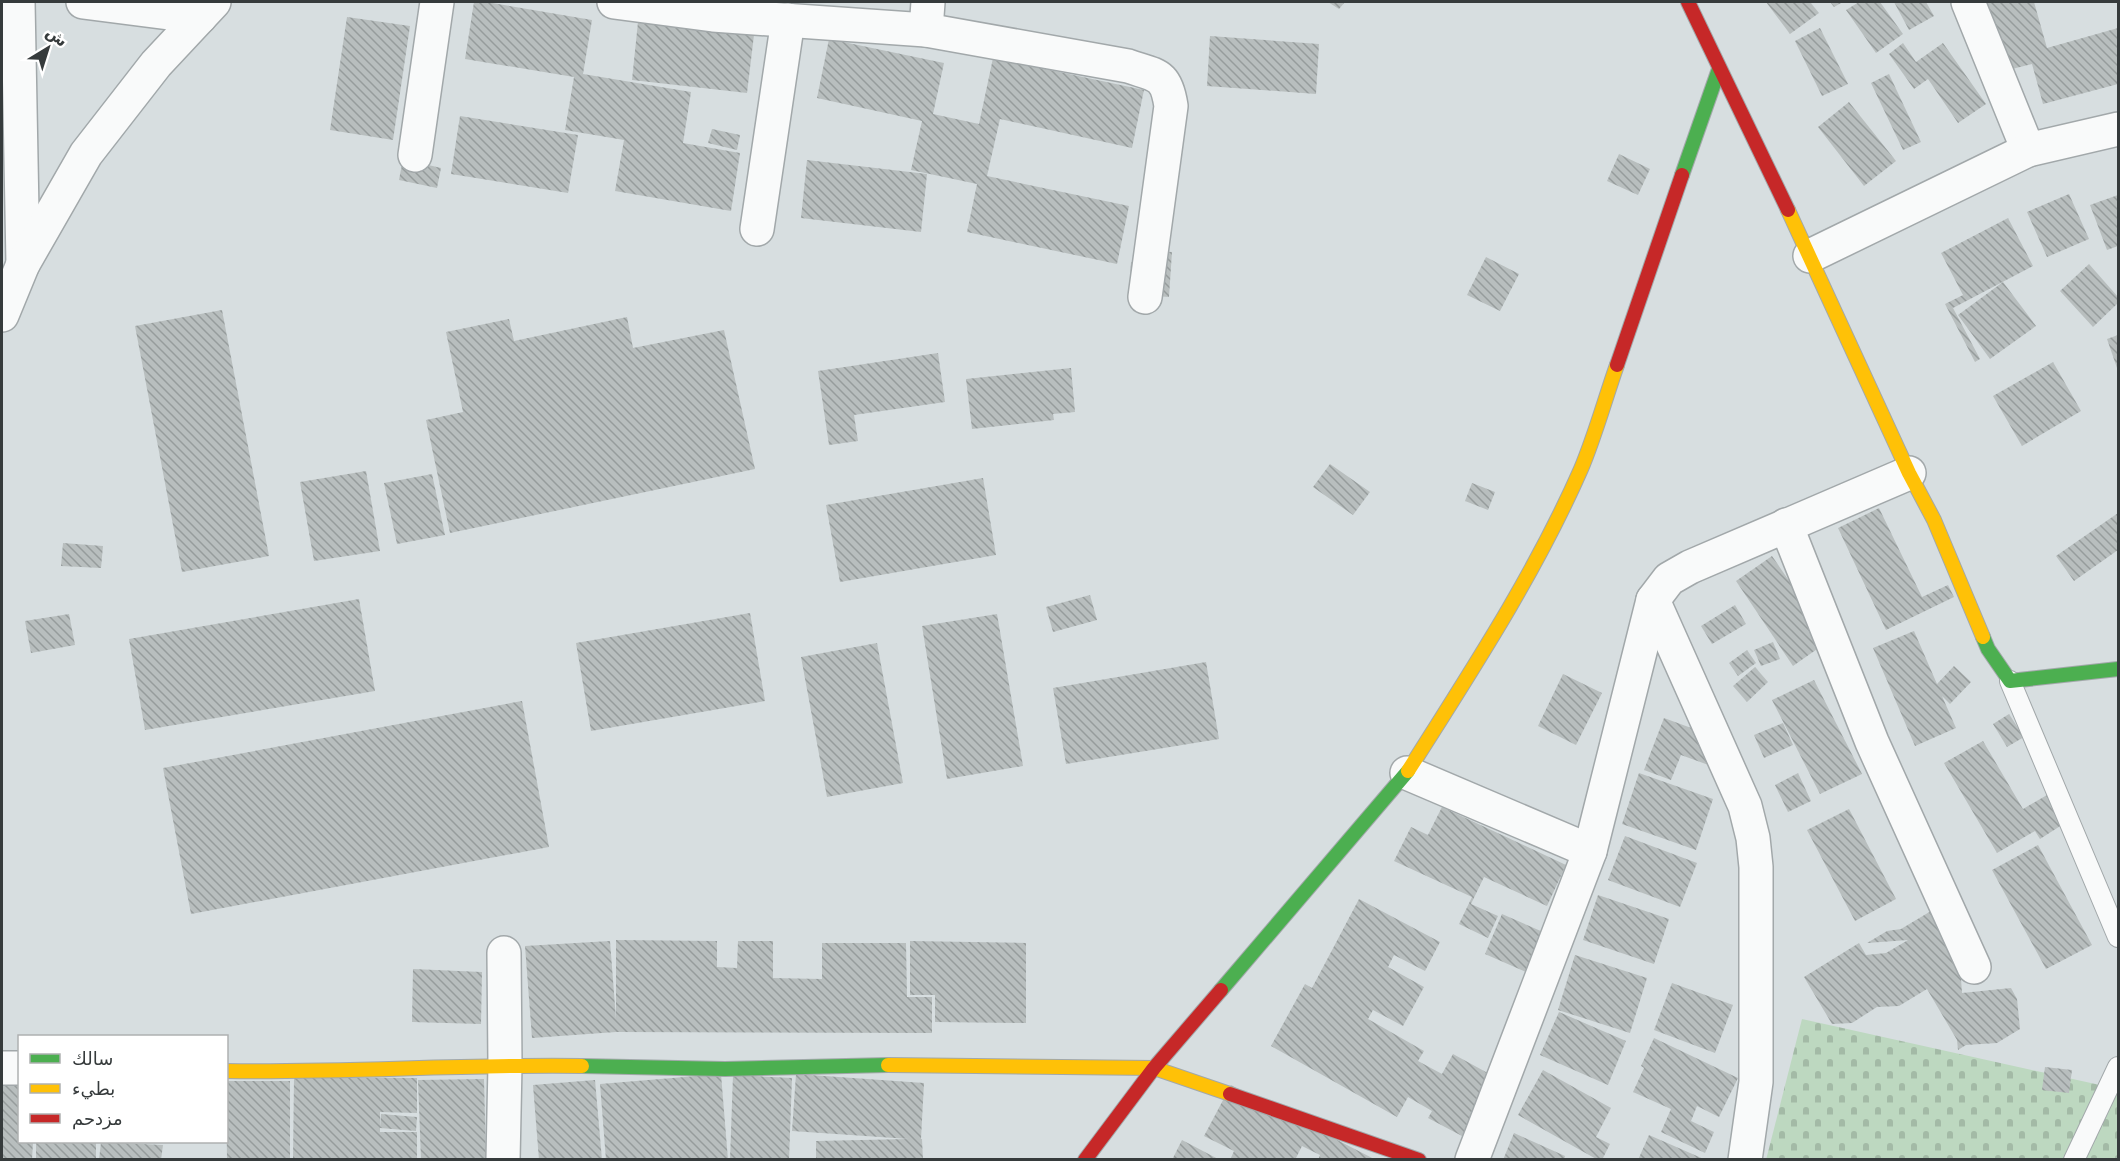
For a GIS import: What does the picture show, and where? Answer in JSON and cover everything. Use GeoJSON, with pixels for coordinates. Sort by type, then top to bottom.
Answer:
{"type":"FeatureCollection","features":[{"type":"Feature","properties":{"kind":"street"},"geometry":{"type":"LineString","coordinates":[[18,2],[23,264]]}},
{"type":"Feature","properties":{"kind":"street"},"geometry":{"type":"LineString","coordinates":[[83,2],[207,9]]}},
{"type":"Feature","properties":{"kind":"street"},"geometry":{"type":"LineString","coordinates":[[415,155],[437,2]]}},
{"type":"Feature","properties":{"kind":"street"},"geometry":{"type":"LineString","coordinates":[[614,2],[713,15],[788,20],[927,16],[1128,66],[1164,81],[1171,106],[1145,297]]}},
{"type":"Feature","properties":{"kind":"street"},"geometry":{"type":"LineString","coordinates":[[1688,2],[1946,546],[1988,649],[2010,681],[2118,669]]}},
{"type":"Feature","properties":{"kind":"street"},"geometry":{"type":"LineString","coordinates":[[1968,2],[2028,150]]}},
{"type":"Feature","properties":{"kind":"street"},"geometry":{"type":"LineString","coordinates":[[2,315],[23,264],[86,154],[156,64],[207,9]]}},
{"type":"Feature","properties":{"kind":"street"},"geometry":{"type":"LineString","coordinates":[[757,229],[788,20]]}},
{"type":"Feature","properties":{"kind":"street"},"geometry":{"type":"LineString","coordinates":[[1085,1160],[1155,1068],[1407,773],[1498,629],[1581,468],[1719,69]]}},
{"type":"Feature","properties":{"kind":"street"},"geometry":{"type":"LineString","coordinates":[[1810,256],[2028,150],[2118,129]]}},
{"type":"Feature","properties":{"kind":"street"},"geometry":{"type":"LineString","coordinates":[[1472,1160],[1590,851],[1653,600],[1669,579],[1689,567],[1909,472]]}},
{"type":"Feature","properties":{"kind":"street"},"geometry":{"type":"LineString","coordinates":[[1786,525],[1872,742],[1974,967]]}},
{"type":"Feature","properties":{"kind":"street"},"geometry":{"type":"LineString","coordinates":[[1653,600],[1745,806],[1753,838],[1756,867],[1756,1082],[1745,1160]]}},
{"type":"Feature","properties":{"kind":"street"},"geometry":{"type":"LineString","coordinates":[[1407,773],[1590,851]]}},
{"type":"Feature","properties":{"kind":"street"},"geometry":{"type":"LineString","coordinates":[[503,1160],[504,953]]}},
{"type":"Feature","properties":{"kind":"street"},"geometry":{"type":"LineString","coordinates":[[228,1071],[287,1072],[505,1065],[725,1069],[910,1065],[1155,1068],[1419,1160]]}},
{"type":"Feature","properties":{"kind":"street"},"geometry":{"type":"LineString","coordinates":[[2,1068],[18,1068]]}},
{"type":"Feature","properties":{"kind":"lane"},"geometry":{"type":"LineString","coordinates":[[2010,681],[2118,937]]}},
{"type":"Feature","properties":{"kind":"lane"},"geometry":{"type":"LineString","coordinates":[[2074,1160],[2118,1067]]}},
{"type":"Feature","properties":{"kind":"green space"},"geometry":{"type":"Polygon","coordinates":[[[1802,1019],[2118,1089],[2118,1159],[1766,1160],[1802,1019]]]}},
{"type":"Feature","properties":{"kind":"building"},"geometry":{"type":"Polygon","coordinates":[[[474,2],[486,2],[592,20],[583,74],[691,92],[683,143],[740,153],[731,211],[615,191],[624,140],[565,130],[574,77],[465,59],[474,2]]]}},
{"type":"Feature","properties":{"kind":"building"},"geometry":{"type":"Polygon","coordinates":[[[1328,2],[1345,2],[1339,9],[1328,2]]]}},
{"type":"Feature","properties":{"kind":"building"},"geometry":{"type":"Polygon","coordinates":[[[1766,2],[1810,2],[1819,13],[1790,34],[1766,2]]]}},
{"type":"Feature","properties":{"kind":"building"},"geometry":{"type":"Polygon","coordinates":[[[1830,2],[1843,2],[1834,7],[1830,2]]]}},
{"type":"Feature","properties":{"kind":"building"},"geometry":{"type":"Polygon","coordinates":[[[1859,2],[1880,2],[1903,34],[1876,53],[1846,10],[1859,2]]]}},
{"type":"Feature","properties":{"kind":"building"},"geometry":{"type":"Polygon","coordinates":[[[1894,2],[1926,2],[1934,16],[1909,30],[1894,2]]]}},
{"type":"Feature","properties":{"kind":"building"},"geometry":{"type":"Polygon","coordinates":[[[1984,2],[2034,2],[2047,48],[2118,28],[2118,84],[2043,104],[2032,64],[2004,71],[1984,2]]]}},
{"type":"Feature","properties":{"kind":"building"},"geometry":{"type":"Polygon","coordinates":[[[347,17],[410,26],[393,140],[330,130],[347,17]]]}},
{"type":"Feature","properties":{"kind":"building"},"geometry":{"type":"Polygon","coordinates":[[[638,22],[754,35],[747,93],[632,80],[638,22]]]}},
{"type":"Feature","properties":{"kind":"building"},"geometry":{"type":"Polygon","coordinates":[[[1820,28],[1848,84],[1822,96],[1795,41],[1820,28]]]}},
{"type":"Feature","properties":{"kind":"building"},"geometry":{"type":"Polygon","coordinates":[[[1210,36],[1319,44],[1316,94],[1207,86],[1210,36]]]}},
{"type":"Feature","properties":{"kind":"building"},"geometry":{"type":"Polygon","coordinates":[[[829,39],[944,63],[933,114],[979,124],[993,58],[1144,90],[1132,148],[1000,119],[987,176],[1129,206],[1117,264],[967,232],[977,184],[911,170],[922,121],[817,98],[829,39]]]}},
{"type":"Feature","properties":{"kind":"building"},"geometry":{"type":"Polygon","coordinates":[[[1903,43],[1916,62],[1943,43],[1986,104],[1958,123],[1928,79],[1914,89],[1889,54],[1903,43]]]}},
{"type":"Feature","properties":{"kind":"building"},"geometry":{"type":"Polygon","coordinates":[[[1889,74],[1921,142],[1903,150],[1871,83],[1889,74]]]}},
{"type":"Feature","properties":{"kind":"building"},"geometry":{"type":"Polygon","coordinates":[[[1849,102],[1896,161],[1864,186],[1818,127],[1849,102]]]}},
{"type":"Feature","properties":{"kind":"building"},"geometry":{"type":"Polygon","coordinates":[[[460,116],[578,135],[568,193],[451,174],[460,116]]]}},
{"type":"Feature","properties":{"kind":"building"},"geometry":{"type":"Polygon","coordinates":[[[712,129],[740,135],[737,150],[708,143],[712,129]]]}},
{"type":"Feature","properties":{"kind":"building"},"geometry":{"type":"Polygon","coordinates":[[[1619,154],[1650,169],[1638,195],[1607,181],[1619,154]]]}},
{"type":"Feature","properties":{"kind":"building"},"geometry":{"type":"Polygon","coordinates":[[[403,159],[441,168],[437,188],[399,180],[403,159]]]}},
{"type":"Feature","properties":{"kind":"building"},"geometry":{"type":"Polygon","coordinates":[[[807,160],[927,174],[921,232],[801,218],[807,160]]]}},
{"type":"Feature","properties":{"kind":"building"},"geometry":{"type":"Polygon","coordinates":[[[2069,194],[2089,239],[2047,257],[2027,212],[2069,194]]]}},
{"type":"Feature","properties":{"kind":"building"},"geometry":{"type":"Polygon","coordinates":[[[2118,195],[2118,246],[2107,250],[2090,205],[2118,195]]]}},
{"type":"Feature","properties":{"kind":"building"},"geometry":{"type":"Polygon","coordinates":[[[2008,218],[2033,266],[1953,308],[1980,359],[1975,362],[1945,304],[1963,295],[1941,253],[2008,218]]]}},
{"type":"Feature","properties":{"kind":"building"},"geometry":{"type":"Polygon","coordinates":[[[1155,251],[1172,252],[1169,297],[1129,294],[1131,262],[1154,263],[1155,251]]]}},
{"type":"Feature","properties":{"kind":"building"},"geometry":{"type":"Polygon","coordinates":[[[1486,257],[1519,274],[1500,311],[1467,295],[1486,257]]]}},
{"type":"Feature","properties":{"kind":"building"},"geometry":{"type":"Polygon","coordinates":[[[2089,264],[2118,297],[2118,303],[2093,327],[2060,291],[2089,264]]]}},
{"type":"Feature","properties":{"kind":"building"},"geometry":{"type":"Polygon","coordinates":[[[2003,282],[2036,326],[1990,359],[1958,315],[2003,282]]]}},
{"type":"Feature","properties":{"kind":"building"},"geometry":{"type":"Polygon","coordinates":[[[222,310],[269,556],[182,572],[135,326],[222,310]]]}},
{"type":"Feature","properties":{"kind":"building"},"geometry":{"type":"Polygon","coordinates":[[[627,317],[633,348],[724,330],[755,469],[450,533],[426,420],[463,412],[446,332],[509,319],[514,341],[627,317]]]}},
{"type":"Feature","properties":{"kind":"building"},"geometry":{"type":"Polygon","coordinates":[[[2118,335],[2118,371],[2107,339],[2118,335]]]}},
{"type":"Feature","properties":{"kind":"building"},"geometry":{"type":"Polygon","coordinates":[[[938,353],[945,402],[854,415],[858,441],[829,445],[818,371],[938,353]]]}},
{"type":"Feature","properties":{"kind":"building"},"geometry":{"type":"Polygon","coordinates":[[[2053,362],[2081,411],[2022,446],[1993,396],[2053,362]]]}},
{"type":"Feature","properties":{"kind":"building"},"geometry":{"type":"Polygon","coordinates":[[[1071,368],[1075,412],[1053,414],[1054,420],[972,429],[966,379],[1071,368]]]}},
{"type":"Feature","properties":{"kind":"building"},"geometry":{"type":"Polygon","coordinates":[[[1330,464],[1370,492],[1353,515],[1313,487],[1330,464]]]}},
{"type":"Feature","properties":{"kind":"building"},"geometry":{"type":"Polygon","coordinates":[[[366,471],[380,551],[314,561],[300,482],[366,471]]]}},
{"type":"Feature","properties":{"kind":"building"},"geometry":{"type":"Polygon","coordinates":[[[432,474],[445,535],[397,544],[384,483],[432,474]]]}},
{"type":"Feature","properties":{"kind":"building"},"geometry":{"type":"Polygon","coordinates":[[[983,478],[996,555],[840,582],[826,505],[983,478]]]}},
{"type":"Feature","properties":{"kind":"building"},"geometry":{"type":"Polygon","coordinates":[[[1472,483],[1495,492],[1488,510],[1465,501],[1472,483]]]}},
{"type":"Feature","properties":{"kind":"building"},"geometry":{"type":"Polygon","coordinates":[[[1879,508],[1922,597],[1948,585],[1954,597],[1886,630],[1838,528],[1879,508]]]}},
{"type":"Feature","properties":{"kind":"building"},"geometry":{"type":"Polygon","coordinates":[[[2118,513],[2118,550],[2074,581],[2056,556],[2118,513]]]}},
{"type":"Feature","properties":{"kind":"building"},"geometry":{"type":"Polygon","coordinates":[[[63,543],[103,546],[101,568],[61,566],[63,543]]]}},
{"type":"Feature","properties":{"kind":"building"},"geometry":{"type":"Polygon","coordinates":[[[1772,556],[1830,640],[1793,666],[1736,581],[1772,556]]]}},
{"type":"Feature","properties":{"kind":"building"},"geometry":{"type":"Polygon","coordinates":[[[1090,595],[1097,620],[1053,632],[1046,607],[1090,595]]]}},
{"type":"Feature","properties":{"kind":"building"},"geometry":{"type":"Polygon","coordinates":[[[359,599],[375,691],[145,730],[129,639],[359,599]]]}},
{"type":"Feature","properties":{"kind":"building"},"geometry":{"type":"Polygon","coordinates":[[[1735,605],[1746,624],[1712,644],[1701,626],[1735,605]]]}},
{"type":"Feature","properties":{"kind":"building"},"geometry":{"type":"Polygon","coordinates":[[[750,613],[765,701],[591,731],[576,643],[750,613]]]}},
{"type":"Feature","properties":{"kind":"building"},"geometry":{"type":"Polygon","coordinates":[[[69,614],[75,645],[31,653],[25,621],[69,614]]]}},
{"type":"Feature","properties":{"kind":"building"},"geometry":{"type":"Polygon","coordinates":[[[997,614],[1023,766],[947,779],[922,626],[997,614]]]}},
{"type":"Feature","properties":{"kind":"building"},"geometry":{"type":"Polygon","coordinates":[[[1914,631],[1937,684],[1954,666],[1971,682],[1950,704],[1942,696],[1956,728],[1915,746],[1873,648],[1914,631]]]}},
{"type":"Feature","properties":{"kind":"building"},"geometry":{"type":"Polygon","coordinates":[[[1773,642],[1780,659],[1761,666],[1754,650],[1773,642]]]}},
{"type":"Feature","properties":{"kind":"building"},"geometry":{"type":"Polygon","coordinates":[[[877,643],[903,783],[827,797],[801,657],[877,643]]]}},
{"type":"Feature","properties":{"kind":"building"},"geometry":{"type":"Polygon","coordinates":[[[1747,650],[1756,663],[1738,676],[1729,663],[1747,650]]]}},
{"type":"Feature","properties":{"kind":"building"},"geometry":{"type":"Polygon","coordinates":[[[1206,662],[1219,739],[1066,764],[1053,688],[1206,662]]]}},
{"type":"Feature","properties":{"kind":"building"},"geometry":{"type":"Polygon","coordinates":[[[1755,667],[1768,682],[1747,702],[1733,686],[1755,667]]]}},
{"type":"Feature","properties":{"kind":"building"},"geometry":{"type":"Polygon","coordinates":[[[1563,674],[1602,693],[1576,745],[1538,726],[1563,674]]]}},
{"type":"Feature","properties":{"kind":"building"},"geometry":{"type":"Polygon","coordinates":[[[1814,680],[1862,774],[1820,794],[1772,700],[1814,680]]]}},
{"type":"Feature","properties":{"kind":"building"},"geometry":{"type":"Polygon","coordinates":[[[522,701],[549,847],[191,914],[163,768],[522,701]]]}},
{"type":"Feature","properties":{"kind":"building"},"geometry":{"type":"Polygon","coordinates":[[[2009,714],[2024,737],[2007,747],[1993,724],[2009,714]]]}},
{"type":"Feature","properties":{"kind":"building"},"geometry":{"type":"Polygon","coordinates":[[[1664,718],[1724,740],[1714,767],[1681,755],[1671,780],[1644,770],[1664,718]]]}},
{"type":"Feature","properties":{"kind":"building"},"geometry":{"type":"Polygon","coordinates":[[[1783,723],[1793,745],[1764,758],[1754,735],[1783,723]]]}},
{"type":"Feature","properties":{"kind":"building"},"geometry":{"type":"Polygon","coordinates":[[[1983,741],[2023,809],[2047,795],[2065,823],[2040,839],[2035,831],[1997,853],[1944,763],[1983,741]]]}},
{"type":"Feature","properties":{"kind":"building"},"geometry":{"type":"Polygon","coordinates":[[[1639,773],[1713,799],[1696,850],[1622,824],[1639,773]]]}},
{"type":"Feature","properties":{"kind":"building"},"geometry":{"type":"Polygon","coordinates":[[[1798,773],[1811,801],[1788,812],[1775,785],[1798,773]]]}},
{"type":"Feature","properties":{"kind":"building"},"geometry":{"type":"Polygon","coordinates":[[[1442,807],[1566,865],[1547,906],[1484,877],[1471,904],[1498,916],[1488,938],[1459,924],[1472,897],[1394,861],[1411,827],[1428,835],[1442,807]]]}},
{"type":"Feature","properties":{"kind":"building"},"geometry":{"type":"Polygon","coordinates":[[[1849,809],[1896,899],[1855,921],[1807,830],[1849,809]]]}},
{"type":"Feature","properties":{"kind":"building"},"geometry":{"type":"Polygon","coordinates":[[[1625,836],[1697,863],[1680,907],[1608,880],[1625,836]]]}},
{"type":"Feature","properties":{"kind":"building"},"geometry":{"type":"Polygon","coordinates":[[[2038,845],[2092,945],[2046,969],[1992,870],[2038,845]]]}},
{"type":"Feature","properties":{"kind":"building"},"geometry":{"type":"Polygon","coordinates":[[[1598,895],[1669,919],[1654,964],[1583,940],[1598,895]]]}},
{"type":"Feature","properties":{"kind":"building"},"geometry":{"type":"Polygon","coordinates":[[[1359,899],[1440,942],[1425,971],[1394,955],[1388,967],[1424,987],[1403,1026],[1373,1010],[1368,1019],[1424,1051],[1418,1061],[1442,1074],[1453,1054],[1495,1077],[1462,1136],[1428,1118],[1432,1111],[1408,1097],[1397,1117],[1271,1046],[1305,984],[1312,988],[1359,899]]]}},
{"type":"Feature","properties":{"kind":"building"},"geometry":{"type":"Polygon","coordinates":[[[1941,905],[1985,977],[1961,979],[1962,993],[2011,988],[2017,999],[2020,1029],[1997,1043],[1966,1045],[1958,1050],[1957,1040],[1927,989],[1899,1006],[1877,1007],[1852,1023],[1832,1024],[1804,977],[1859,943],[1866,955],[1886,953],[1908,940],[1867,943],[1887,931],[1901,929],[1941,905]]]}},
{"type":"Feature","properties":{"kind":"building"},"geometry":{"type":"Polygon","coordinates":[[[1502,914],[1550,935],[1533,975],[1485,954],[1502,914]]]}},
{"type":"Feature","properties":{"kind":"building"},"geometry":{"type":"Polygon","coordinates":[[[616,940],[717,941],[717,967],[737,968],[738,941],[773,941],[773,978],[822,979],[822,943],[906,943],[907,997],[932,997],[932,1033],[616,1032],[532,1038],[525,946],[610,941],[616,1019],[616,940]]]}},
{"type":"Feature","properties":{"kind":"building"},"geometry":{"type":"Polygon","coordinates":[[[910,941],[1026,943],[1026,1023],[935,1022],[935,995],[910,995],[910,941]]]}},
{"type":"Feature","properties":{"kind":"building"},"geometry":{"type":"Polygon","coordinates":[[[1575,955],[1647,978],[1630,1033],[1558,1010],[1575,955]]]}},
{"type":"Feature","properties":{"kind":"building"},"geometry":{"type":"Polygon","coordinates":[[[413,969],[482,972],[481,1024],[412,1022],[413,969]]]}},
{"type":"Feature","properties":{"kind":"building"},"geometry":{"type":"Polygon","coordinates":[[[1672,983],[1733,1005],[1715,1053],[1654,1030],[1672,983]]]}},
{"type":"Feature","properties":{"kind":"building"},"geometry":{"type":"Polygon","coordinates":[[[1559,1012],[1626,1041],[1608,1085],[1540,1055],[1559,1012]]]}},
{"type":"Feature","properties":{"kind":"building"},"geometry":{"type":"Polygon","coordinates":[[[1654,1038],[1738,1078],[1719,1117],[1697,1106],[1691,1121],[1714,1132],[1705,1153],[1661,1132],[1671,1109],[1633,1092],[1644,1068],[1641,1066],[1654,1038]]]}},
{"type":"Feature","properties":{"kind":"building"},"geometry":{"type":"Polygon","coordinates":[[[2045,1067],[2072,1070],[2069,1093],[2042,1090],[2045,1067]]]}},
{"type":"Feature","properties":{"kind":"building"},"geometry":{"type":"Polygon","coordinates":[[[1543,1070],[1611,1108],[1596,1137],[1610,1144],[1602,1160],[1598,1160],[1518,1115],[1543,1070]]]}},
{"type":"Feature","properties":{"kind":"building"},"geometry":{"type":"Polygon","coordinates":[[[721,1074],[728,1160],[606,1160],[600,1084],[721,1074]]]}},
{"type":"Feature","properties":{"kind":"building"},"geometry":{"type":"Polygon","coordinates":[[[796,1074],[924,1083],[921,1139],[923,1160],[816,1160],[816,1141],[909,1139],[792,1131],[796,1074]]]}},
{"type":"Feature","properties":{"kind":"building"},"geometry":{"type":"Polygon","coordinates":[[[733,1075],[792,1078],[789,1160],[730,1160],[733,1075]]]}},
{"type":"Feature","properties":{"kind":"building"},"geometry":{"type":"Polygon","coordinates":[[[2,1077],[18,1077],[18,1143],[33,1143],[32,1160],[2,1160],[2,1077]]]}},
{"type":"Feature","properties":{"kind":"building"},"geometry":{"type":"Polygon","coordinates":[[[294,1077],[417,1078],[417,1113],[380,1112],[380,1132],[417,1132],[417,1160],[293,1160],[294,1077]]]}},
{"type":"Feature","properties":{"kind":"building"},"geometry":{"type":"Polygon","coordinates":[[[484,1079],[486,1160],[421,1160],[418,1080],[484,1079]]]}},
{"type":"Feature","properties":{"kind":"building"},"geometry":{"type":"Polygon","coordinates":[[[595,1080],[602,1160],[539,1160],[533,1085],[595,1080]]]}},
{"type":"Feature","properties":{"kind":"building"},"geometry":{"type":"Polygon","coordinates":[[[228,1081],[290,1081],[290,1160],[227,1160],[228,1081]]]}},
{"type":"Feature","properties":{"kind":"building"},"geometry":{"type":"Polygon","coordinates":[[[1231,1085],[1376,1160],[1318,1160],[1320,1155],[1302,1146],[1295,1160],[1230,1160],[1234,1151],[1204,1136],[1231,1085]]]}},
{"type":"Feature","properties":{"kind":"building"},"geometry":{"type":"Polygon","coordinates":[[[381,1114],[417,1117],[416,1131],[380,1128],[381,1114]]]}},
{"type":"Feature","properties":{"kind":"building"},"geometry":{"type":"Polygon","coordinates":[[[1514,1133],[1565,1156],[1564,1160],[1503,1160],[1514,1133]]]}},
{"type":"Feature","properties":{"kind":"building"},"geometry":{"type":"Polygon","coordinates":[[[1649,1135],[1706,1160],[1638,1160],[1649,1135]]]}},
{"type":"Feature","properties":{"kind":"building"},"geometry":{"type":"Polygon","coordinates":[[[1182,1140],[1220,1160],[1172,1160],[1182,1140]]]}},
{"type":"Feature","properties":{"kind":"building"},"geometry":{"type":"Polygon","coordinates":[[[36,1143],[96,1143],[96,1160],[36,1160],[36,1143]]]}},
{"type":"Feature","properties":{"kind":"building"},"geometry":{"type":"Polygon","coordinates":[[[101,1143],[163,1145],[161,1160],[99,1160],[101,1143]]]}},
{"type":"Feature","properties":{"kind":"traffic: fast"},"geometry":{"type":"LineString","coordinates":[[1682,175],[1719,69]]}},
{"type":"Feature","properties":{"kind":"traffic: fast"},"geometry":{"type":"LineString","coordinates":[[1983,637],[1988,649],[2010,681],[2118,669]]}},
{"type":"Feature","properties":{"kind":"traffic: fast"},"geometry":{"type":"LineString","coordinates":[[1221,990],[1408,771]]}},
{"type":"Feature","properties":{"kind":"traffic: fast"},"geometry":{"type":"LineString","coordinates":[[582,1066],[725,1069],[888,1065]]}},
{"type":"Feature","properties":{"kind":"traffic: slow"},"geometry":{"type":"LineString","coordinates":[[1788,210],[1909,473],[1934,520],[1983,637]]}},
{"type":"Feature","properties":{"kind":"traffic: slow"},"geometry":{"type":"LineString","coordinates":[[1408,771],[1455,698],[1543,548],[1581,469],[1617,365]]}},
{"type":"Feature","properties":{"kind":"traffic: slow"},"geometry":{"type":"LineString","coordinates":[[888,1065],[1154,1068],[1230,1094]]}},
{"type":"Feature","properties":{"kind":"traffic: slow"},"geometry":{"type":"LineString","coordinates":[[228,1071],[582,1066]]}},
{"type":"Feature","properties":{"kind":"traffic: jam"},"geometry":{"type":"LineString","coordinates":[[1688,2],[1788,210]]}},
{"type":"Feature","properties":{"kind":"traffic: jam"},"geometry":{"type":"LineString","coordinates":[[1617,365],[1682,175]]}},
{"type":"Feature","properties":{"kind":"traffic: jam"},"geometry":{"type":"LineString","coordinates":[[1085,1160],[1154,1068],[1221,990]]}},
{"type":"Feature","properties":{"kind":"traffic: jam"},"geometry":{"type":"LineString","coordinates":[[1230,1094],[1419,1160]]}}]}
